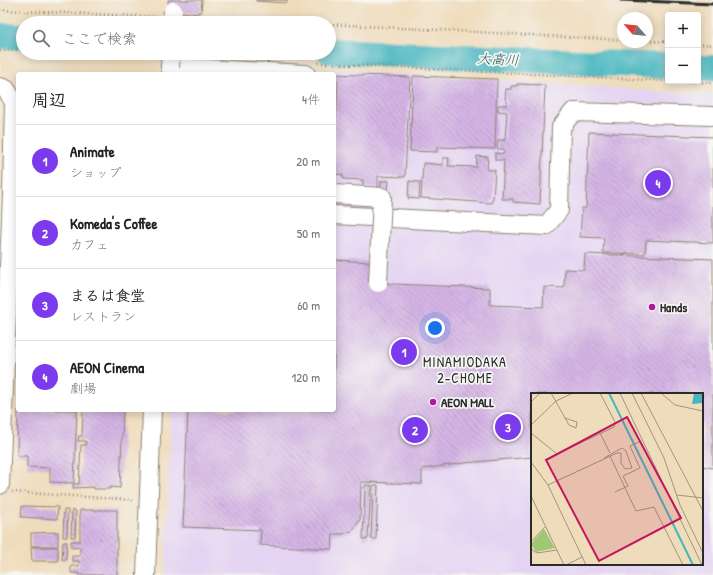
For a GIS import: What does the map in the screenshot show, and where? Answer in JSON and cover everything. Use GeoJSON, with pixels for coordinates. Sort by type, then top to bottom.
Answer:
{"type":"FeatureCollection","features":[{"type":"Feature","properties":{"kind":"street"},"geometry":{"type":"LineString","coordinates":[[168,60],[170,67],[310,69]]}},
{"type":"Feature","properties":{"kind":"street"},"geometry":{"type":"LineString","coordinates":[[0,87],[6,89],[14,102],[15,194],[4,489]]}},
{"type":"Feature","properties":{"kind":"street"},"geometry":{"type":"LineString","coordinates":[[336,215],[546,226],[559,210],[560,127],[573,112],[713,116]]}},
{"type":"Feature","properties":{"kind":"street"},"geometry":{"type":"LineString","coordinates":[[336,194],[382,197],[378,283]]}},
{"type":"Feature","properties":{"kind":"street"},"geometry":{"type":"LineString","coordinates":[[146,575],[152,412]]}},
{"type":"Feature","properties":{"kind":"path"},"geometry":{"type":"LineString","coordinates":[[336,24],[617,40]]}},
{"type":"Feature","properties":{"kind":"path"},"geometry":{"type":"LineString","coordinates":[[653,41],[665,42]]}},
{"type":"Feature","properties":{"kind":"path"},"geometry":{"type":"LineString","coordinates":[[701,44],[713,45]]}},
{"type":"Feature","properties":{"kind":"path"},"geometry":{"type":"LineString","coordinates":[[0,51],[16,50]]}},
{"type":"Feature","properties":{"kind":"path"},"geometry":{"type":"LineString","coordinates":[[310,69],[665,81]]}},
{"type":"Feature","properties":{"kind":"path"},"geometry":{"type":"LineString","coordinates":[[701,82],[713,83]]}},
{"type":"Feature","properties":{"kind":"path"},"geometry":{"type":"LineString","coordinates":[[4,489],[148,500]]}},
{"type":"Feature","properties":{"kind":"shaded area"},"geometry":{"type":"Polygon","coordinates":[[[331,69],[713,95],[713,575],[165,575],[171,412],[336,412],[336,72],[331,72],[331,69]]]}},
{"type":"Feature","properties":{"kind":"building"},"geometry":{"type":"Polygon","coordinates":[[[168,0],[202,0],[201,12],[198,12],[198,14],[168,10],[168,0]]]}},
{"type":"Feature","properties":{"kind":"building"},"geometry":{"type":"Polygon","coordinates":[[[287,0],[287,3],[256,1],[287,0]]]}},
{"type":"Feature","properties":{"kind":"building"},"geometry":{"type":"Polygon","coordinates":[[[336,74],[410,77],[405,177],[378,176],[378,188],[363,187],[363,180],[343,179],[343,175],[336,174],[338,81],[336,81],[336,74]]]}},
{"type":"Feature","properties":{"kind":"building"},"geometry":{"type":"Polygon","coordinates":[[[413,76],[497,79],[495,149],[437,147],[437,152],[410,151],[413,76]]]}},
{"type":"Feature","properties":{"kind":"building"},"geometry":{"type":"Polygon","coordinates":[[[517,84],[545,85],[540,204],[513,202],[513,199],[502,199],[504,160],[495,160],[495,153],[504,154],[504,149],[497,149],[498,140],[505,140],[507,112],[498,111],[498,105],[507,105],[507,100],[505,99],[506,89],[511,89],[511,86],[517,86],[517,84]]]}},
{"type":"Feature","properties":{"kind":"building"},"geometry":{"type":"Polygon","coordinates":[[[589,132],[713,137],[713,243],[646,240],[645,254],[603,253],[604,238],[580,237],[582,208],[586,208],[589,132]]]}},
{"type":"Feature","properties":{"kind":"building"},"geometry":{"type":"Polygon","coordinates":[[[477,156],[488,157],[487,170],[495,170],[493,200],[491,203],[421,198],[423,163],[443,165],[443,158],[449,158],[448,166],[476,167],[477,156]]]}},
{"type":"Feature","properties":{"kind":"building"},"geometry":{"type":"Polygon","coordinates":[[[381,181],[389,181],[388,191],[380,191],[381,181]]]}},
{"type":"Feature","properties":{"kind":"building"},"geometry":{"type":"Polygon","coordinates":[[[409,181],[420,182],[419,199],[408,198],[409,181]]]}},
{"type":"Feature","properties":{"kind":"building","name":"AEON MALL"},"geometry":{"type":"Polygon","coordinates":[[[585,254],[713,259],[713,468],[703,466],[703,393],[531,393],[531,457],[464,463],[422,469],[422,484],[361,482],[360,520],[352,531],[342,534],[333,534],[332,549],[260,545],[261,530],[183,527],[188,412],[336,412],[336,260],[370,262],[369,283],[490,288],[490,305],[543,307],[544,287],[564,288],[565,269],[584,270],[585,254]]]}},
{"type":"Feature","properties":{"kind":"building"},"geometry":{"type":"Polygon","coordinates":[[[18,412],[77,412],[74,483],[50,482],[50,468],[27,467],[27,456],[17,456],[18,412]]]}},
{"type":"Feature","properties":{"kind":"building"},"geometry":{"type":"Polygon","coordinates":[[[83,412],[123,412],[120,488],[73,488],[73,484],[79,484],[81,445],[86,445],[86,441],[78,441],[79,436],[82,436],[83,412]]]}},
{"type":"Feature","properties":{"kind":"building"},"geometry":{"type":"Polygon","coordinates":[[[365,485],[371,485],[368,539],[363,539],[365,485]]]}},
{"type":"Feature","properties":{"kind":"building"},"geometry":{"type":"Polygon","coordinates":[[[373,485],[378,485],[376,539],[371,539],[373,485]]]}},
{"type":"Feature","properties":{"kind":"building"},"geometry":{"type":"Polygon","coordinates":[[[22,506],[58,507],[57,519],[21,517],[22,506]]]}},
{"type":"Feature","properties":{"kind":"building"},"geometry":{"type":"Polygon","coordinates":[[[64,510],[68,510],[67,537],[63,537],[64,510]]]}},
{"type":"Feature","properties":{"kind":"building"},"geometry":{"type":"Polygon","coordinates":[[[72,510],[76,511],[75,537],[71,537],[72,510]]]}},
{"type":"Feature","properties":{"kind":"building"},"geometry":{"type":"Polygon","coordinates":[[[80,510],[117,510],[117,575],[79,575],[79,573],[71,573],[71,566],[79,566],[79,561],[72,561],[72,556],[80,556],[80,547],[71,548],[71,541],[80,541],[80,510]]]}},
{"type":"Feature","properties":{"kind":"building"},"geometry":{"type":"Polygon","coordinates":[[[58,532],[58,546],[31,546],[31,533],[58,532]]]}},
{"type":"Feature","properties":{"kind":"building"},"geometry":{"type":"Polygon","coordinates":[[[63,542],[67,542],[66,560],[62,560],[63,542]]]}},
{"type":"Feature","properties":{"kind":"building"},"geometry":{"type":"Polygon","coordinates":[[[31,547],[58,547],[58,561],[32,561],[31,547]]]}},
{"type":"Feature","properties":{"kind":"waterway","name":"大高川"},"geometry":{"type":"LineString","coordinates":[[0,36],[16,37]]}},
{"type":"Feature","properties":{"kind":"waterway","name":"大高川"},"geometry":{"type":"LineString","coordinates":[[336,51],[665,66]]}},
{"type":"Feature","properties":{"kind":"waterway","name":"大高川"},"geometry":{"type":"LineString","coordinates":[[701,68],[713,68]]}},
{"type":"Feature","properties":{"kind":"railway"},"geometry":{"type":"LineString","coordinates":[[621,0],[713,4]]}},
{"type":"Feature","properties":{"kind":"place","name":"AEON Cinema"},"geometry":{"type":"Point","coordinates":[658,183]}},
{"type":"Feature","properties":{"kind":"place","name":"Hands"},"geometry":{"type":"Point","coordinates":[652,307]}},
{"type":"Feature","properties":{"kind":"place","name":"Animate"},"geometry":{"type":"Point","coordinates":[404,352]}},
{"type":"Feature","properties":{"kind":"place","name":"AEON MALL"},"geometry":{"type":"Point","coordinates":[433,402]}},
{"type":"Feature","properties":{"kind":"place","name":"まるは食堂"},"geometry":{"type":"Point","coordinates":[508,427]}},
{"type":"Feature","properties":{"kind":"place","name":"Komeda's Coffee"},"geometry":{"type":"Point","coordinates":[415,430]}},
{"type":"Feature","properties":{"kind":"district","name":"MINAMIODAKA 2-CHOME"},"geometry":{"type":"Point","coordinates":[465,370]}}]}
